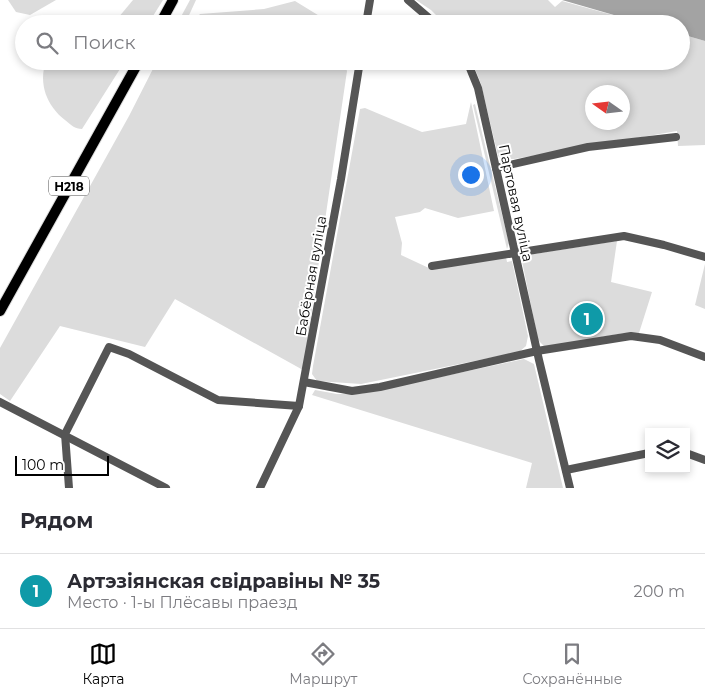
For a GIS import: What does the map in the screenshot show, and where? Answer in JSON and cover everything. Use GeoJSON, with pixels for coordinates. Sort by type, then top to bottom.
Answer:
{"type":"FeatureCollection","features":[{"type":"Feature","properties":{"kind":"main road"},"geometry":{"type":"LineString","coordinates":[[165,15],[173,0]]}},
{"type":"Feature","properties":{"kind":"main road","name":"Н218"},"geometry":{"type":"LineString","coordinates":[[0,311],[134,70]]}},
{"type":"Feature","properties":{"kind":"street"},"geometry":{"type":"LineString","coordinates":[[368,15],[370,0]]}},
{"type":"Feature","properties":{"kind":"street"},"geometry":{"type":"LineString","coordinates":[[408,0],[426,15]]}},
{"type":"Feature","properties":{"kind":"street","name":"Бабёрная вуліца"},"geometry":{"type":"LineString","coordinates":[[260,488],[299,406],[358,70]]}},
{"type":"Feature","properties":{"kind":"street","name":"Партовая вуліца"},"geometry":{"type":"LineString","coordinates":[[471,70],[478,88],[514,254],[570,488]]}},
{"type":"Feature","properties":{"kind":"street"},"geometry":{"type":"LineString","coordinates":[[496,168],[588,147],[676,137]]}},
{"type":"Feature","properties":{"kind":"street"},"geometry":{"type":"LineString","coordinates":[[432,266],[624,236],[705,257]]}},
{"type":"Feature","properties":{"kind":"street"},"geometry":{"type":"LineString","coordinates":[[304,382],[352,391],[537,351],[631,336],[660,340],[705,357]]}},
{"type":"Feature","properties":{"kind":"street"},"geometry":{"type":"LineString","coordinates":[[69,488],[65,434],[109,347],[129,354],[218,400],[299,406]]}},
{"type":"Feature","properties":{"kind":"street"},"geometry":{"type":"LineString","coordinates":[[0,402],[166,488]]}},
{"type":"Feature","properties":{"kind":"street"},"geometry":{"type":"LineString","coordinates":[[566,470],[645,454]]}},
{"type":"Feature","properties":{"kind":"street"},"geometry":{"type":"LineString","coordinates":[[690,454],[702,459]]}},
{"type":"Feature","properties":{"kind":"shaded area"},"geometry":{"type":"Polygon","coordinates":[[[8,0],[56,0],[30,15],[16,12],[8,0]]]}},
{"type":"Feature","properties":{"kind":"shaded area"},"geometry":{"type":"Polygon","coordinates":[[[133,0],[163,0],[154,15],[120,15],[133,0]]]}},
{"type":"Feature","properties":{"kind":"shaded area"},"geometry":{"type":"Polygon","coordinates":[[[190,0],[196,0],[189,15],[182,15],[190,0]]]}},
{"type":"Feature","properties":{"kind":"shaded area"},"geometry":{"type":"Polygon","coordinates":[[[416,0],[548,0],[555,7],[562,1],[613,15],[436,15],[416,0]]]}},
{"type":"Feature","properties":{"kind":"shaded area"},"geometry":{"type":"Polygon","coordinates":[[[562,0],[705,0],[705,41],[690,37],[690,15],[614,15],[562,0]]]}},
{"type":"Feature","properties":{"kind":"shaded area"},"geometry":{"type":"Polygon","coordinates":[[[295,1],[318,15],[199,15],[200,14],[264,9],[295,1]]]}},
{"type":"Feature","properties":{"kind":"shaded area"},"geometry":{"type":"Polygon","coordinates":[[[690,37],[705,41],[705,145],[678,146],[677,131],[514,159],[502,159],[498,156],[481,84],[476,70],[690,70],[690,37]]]}},
{"type":"Feature","properties":{"kind":"shaded area"},"geometry":{"type":"Polygon","coordinates":[[[44,70],[119,70],[82,129],[67,122],[53,108],[46,94],[43,78],[44,70]]]}},
{"type":"Feature","properties":{"kind":"shaded area"},"geometry":{"type":"Polygon","coordinates":[[[152,70],[347,70],[303,370],[175,299],[145,347],[60,326],[10,401],[0,394],[0,348],[129,116],[152,70]]]}},
{"type":"Feature","properties":{"kind":"shaded area"},"geometry":{"type":"Polygon","coordinates":[[[471,102],[494,211],[458,218],[425,208],[420,212],[395,217],[402,243],[401,255],[431,269],[506,257],[507,262],[512,261],[528,336],[526,346],[519,352],[361,384],[317,381],[312,374],[313,366],[360,109],[365,108],[422,132],[466,124],[471,102]]]}},
{"type":"Feature","properties":{"kind":"shaded area"},"geometry":{"type":"Polygon","coordinates":[[[475,104],[509,243],[507,249],[473,105],[475,104]]]}},
{"type":"Feature","properties":{"kind":"shaded area"},"geometry":{"type":"Polygon","coordinates":[[[617,241],[611,282],[652,292],[639,333],[624,333],[545,347],[538,340],[521,256],[617,241]]]}},
{"type":"Feature","properties":{"kind":"shaded area"},"geometry":{"type":"Polygon","coordinates":[[[705,264],[705,309],[695,305],[705,264]]]}},
{"type":"Feature","properties":{"kind":"shaded area"},"geometry":{"type":"Polygon","coordinates":[[[524,359],[534,364],[563,488],[526,488],[532,463],[312,395],[315,390],[337,394],[360,394],[524,359]]]}},
{"type":"Feature","properties":{"kind":"place","name":"Артэзіянская свідравіны № 35"},"geometry":{"type":"Point","coordinates":[587,319]}}]}
